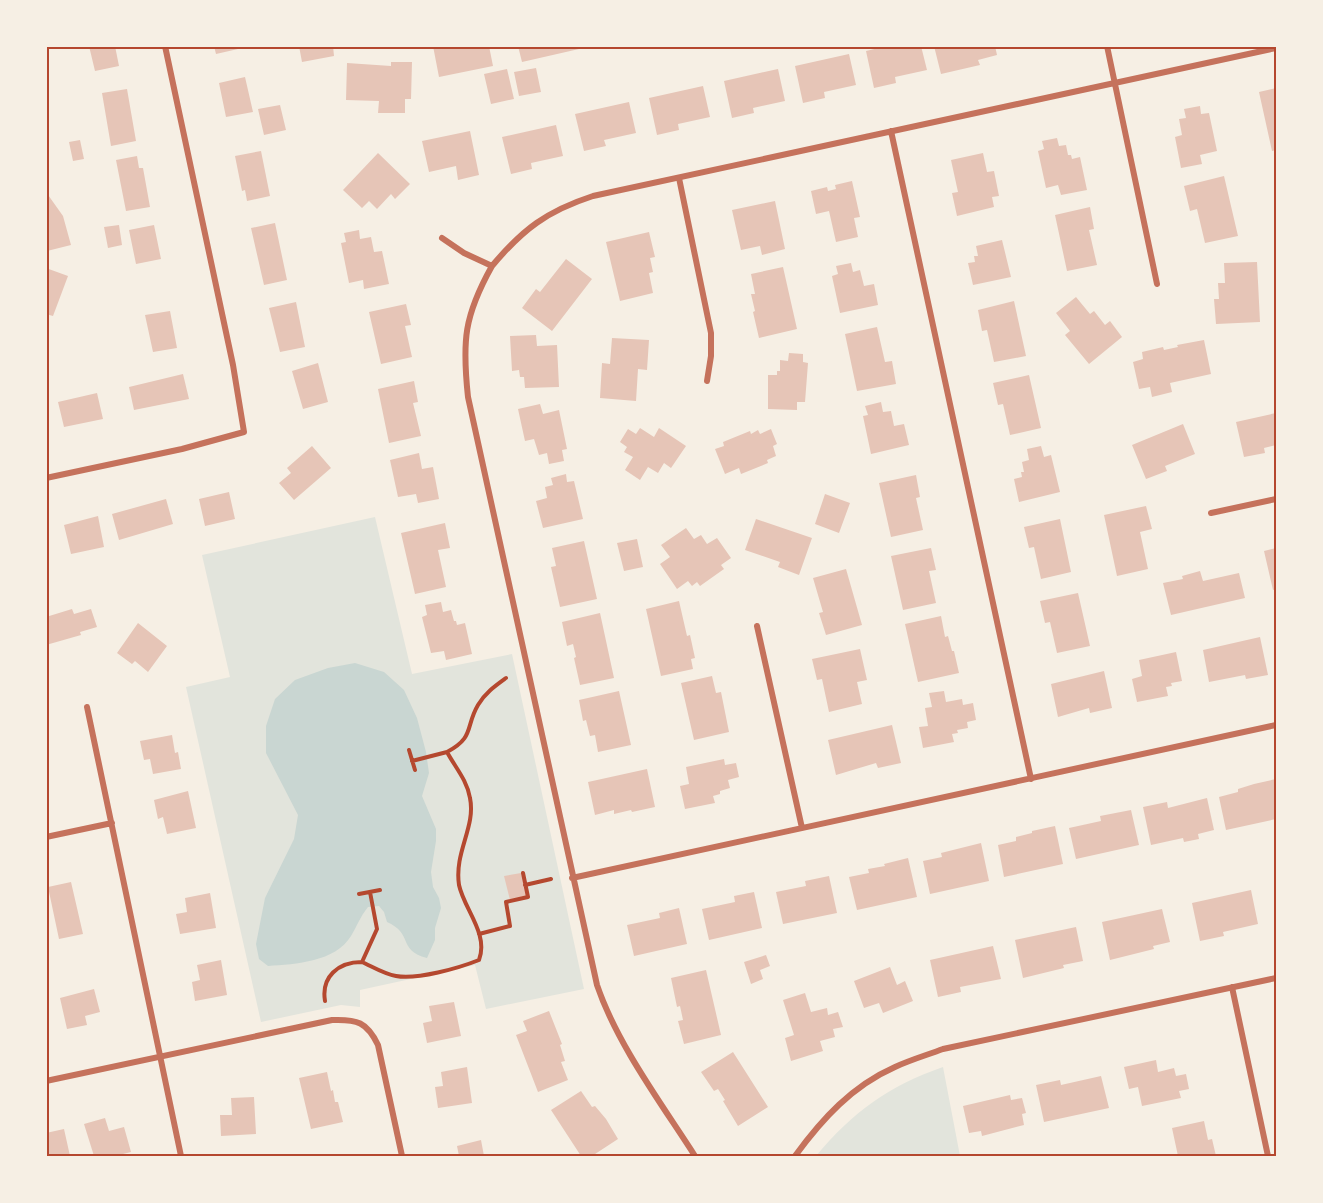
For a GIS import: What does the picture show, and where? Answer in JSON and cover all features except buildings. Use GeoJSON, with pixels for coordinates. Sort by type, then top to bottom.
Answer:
{"type":"FeatureCollection","features":[{"type":"Feature","properties":{"kind":"street"},"geometry":{"type":"LineString","coordinates":[[46,478],[182,449],[244,432],[234,365],[165,46]]}},
{"type":"Feature","properties":{"kind":"street"},"geometry":{"type":"LineString","coordinates":[[1107,46],[1157,284]]}},
{"type":"Feature","properties":{"kind":"street"},"geometry":{"type":"LineString","coordinates":[[694,1156],[618,1033],[604,1006],[597,985],[468,397],[464,359],[467,322],[478,291],[492,266],[511,243],[538,221],[567,205],[593,196],[1276,48]]}},
{"type":"Feature","properties":{"kind":"street"},"geometry":{"type":"LineString","coordinates":[[891,131],[1030,779]]}},
{"type":"Feature","properties":{"kind":"street"},"geometry":{"type":"LineString","coordinates":[[679,178],[711,333],[711,356],[707,381]]}},
{"type":"Feature","properties":{"kind":"street"},"geometry":{"type":"LineString","coordinates":[[442,238],[464,253],[492,266]]}},
{"type":"Feature","properties":{"kind":"street"},"geometry":{"type":"LineString","coordinates":[[1211,513],[1276,499]]}},
{"type":"Feature","properties":{"kind":"street"},"geometry":{"type":"LineString","coordinates":[[757,626],[802,828]]}},
{"type":"Feature","properties":{"kind":"street"},"geometry":{"type":"LineString","coordinates":[[87,707],[182,1156]]}},
{"type":"Feature","properties":{"kind":"street"},"geometry":{"type":"LineString","coordinates":[[572,878],[1276,725]]}},
{"type":"Feature","properties":{"kind":"street"},"geometry":{"type":"LineString","coordinates":[[46,837],[112,823]]}},
{"type":"Feature","properties":{"kind":"street"},"geometry":{"type":"LineString","coordinates":[[795,1156],[813,1131],[837,1106],[860,1086],[894,1067],[943,1049],[1276,978]]}},
{"type":"Feature","properties":{"kind":"street"},"geometry":{"type":"LineString","coordinates":[[1232,987],[1268,1156]]}},
{"type":"Feature","properties":{"kind":"street"},"geometry":{"type":"LineString","coordinates":[[46,1081],[332,1020],[346,1019],[360,1022],[371,1031],[378,1045],[402,1156]]}},
{"type":"Feature","properties":{"kind":"path"},"geometry":{"type":"LineString","coordinates":[[412,761],[447,752],[464,739],[483,697],[507,678]]}},
{"type":"Feature","properties":{"kind":"path"},"geometry":{"type":"LineString","coordinates":[[409,750],[415,770]]}},
{"type":"Feature","properties":{"kind":"path"},"geometry":{"type":"LineString","coordinates":[[325,1001],[327,981],[333,972],[352,962],[362,962],[394,976],[406,977],[466,965],[479,960],[482,952],[479,934],[460,886],[459,859],[472,810],[466,784],[447,752]]}},
{"type":"Feature","properties":{"kind":"path"},"geometry":{"type":"LineString","coordinates":[[450,773],[457,770]]}},
{"type":"Feature","properties":{"kind":"path"},"geometry":{"type":"LineString","coordinates":[[479,934],[510,926],[506,902],[528,897],[523,873]]}},
{"type":"Feature","properties":{"kind":"path"},"geometry":{"type":"LineString","coordinates":[[525,885],[551,879]]}},
{"type":"Feature","properties":{"kind":"path"},"geometry":{"type":"LineString","coordinates":[[359,894],[380,890]]}},
{"type":"Feature","properties":{"kind":"path"},"geometry":{"type":"LineString","coordinates":[[362,962],[377,929],[370,892]]}},
{"type":"Feature","properties":{"kind":"shaded area"},"geometry":{"type":"Polygon","coordinates":[[[375,517],[412,674],[512,654],[584,989],[486,1009],[475,965],[360,990],[360,1007],[341,1005],[261,1022],[186,687],[230,677],[202,555],[375,517]]]}},
{"type":"Feature","properties":{"kind":"shaded area"},"geometry":{"type":"Polygon","coordinates":[[[355,663],[384,672],[404,690],[417,718],[429,773],[422,796],[436,829],[431,872],[433,887],[441,908],[435,928],[435,940],[427,958],[418,955],[408,946],[400,932],[387,922],[379,906],[368,907],[351,936],[335,951],[314,960],[268,966],[259,959],[256,944],[265,898],[294,839],[298,815],[266,753],[266,726],[275,699],[295,680],[328,668],[355,663]]]}},
{"type":"Feature","properties":{"kind":"shaded area"},"geometry":{"type":"Polygon","coordinates":[[[943,1067],[960,1156],[816,1156],[844,1126],[873,1102],[923,1074],[943,1067]]]}}]}
